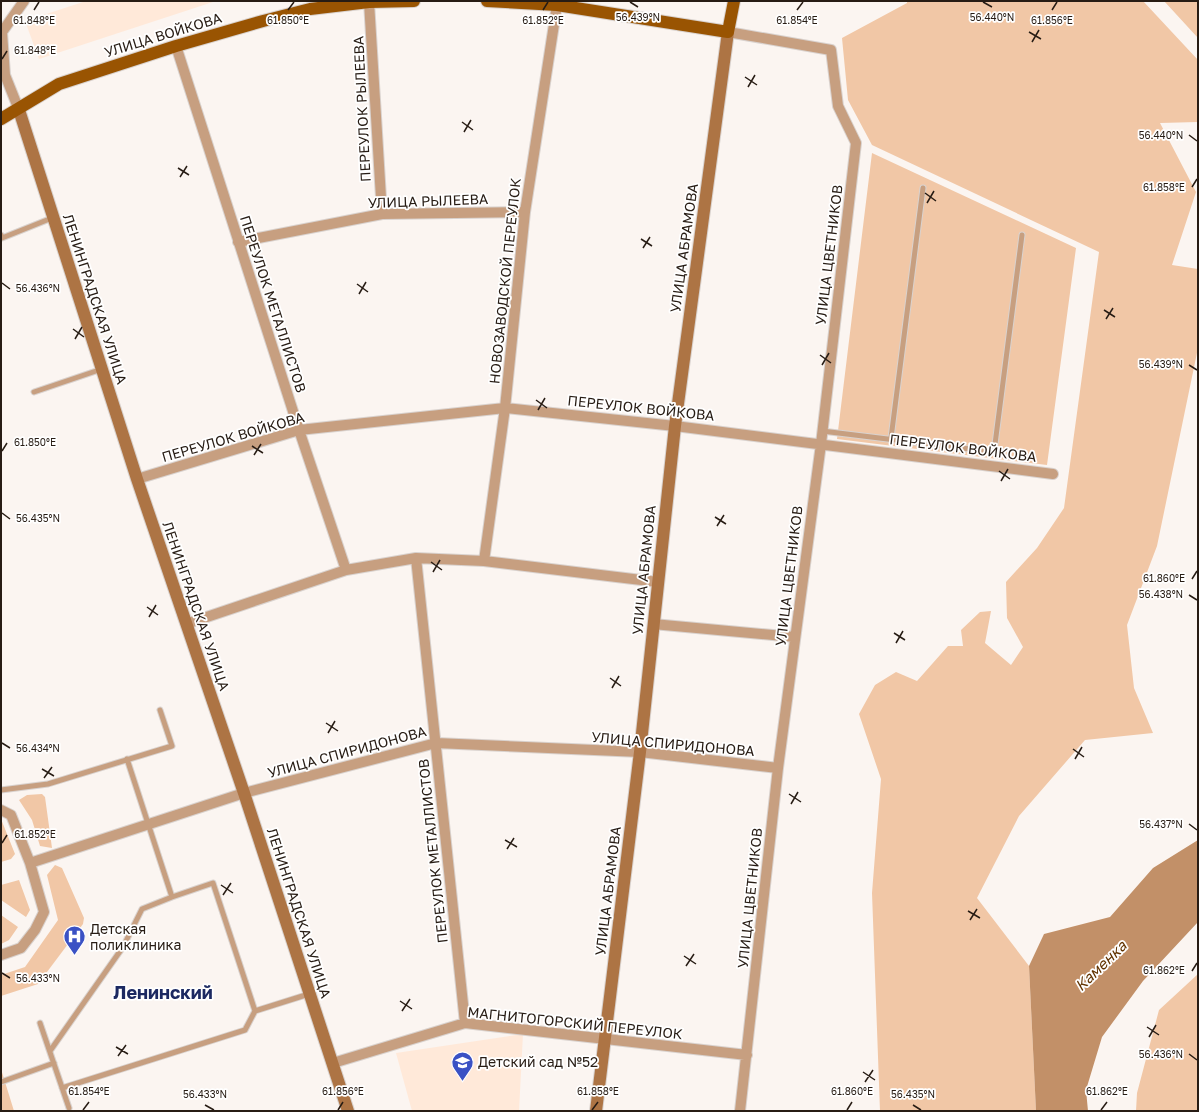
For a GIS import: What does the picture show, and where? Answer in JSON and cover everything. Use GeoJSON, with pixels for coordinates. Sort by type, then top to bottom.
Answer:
{"type":"FeatureCollection","features":[{"type":"Feature","properties":{"kind":"main road","name":"УЛИЦА ВОЙКОВА"},"geometry":{"type":"LineString","coordinates":[[1,119],[19,110],[59,84],[176,46],[310,9],[369,2],[414,1]]}},
{"type":"Feature","properties":{"kind":"main road"},"geometry":{"type":"LineString","coordinates":[[487,1],[557,5],[728,32],[734,1]]}},
{"type":"Feature","properties":{"kind":"street"},"geometry":{"type":"LineString","coordinates":[[19,110],[5,75],[2,32],[24,1]]}},
{"type":"Feature","properties":{"kind":"street","name":"ПЕРЕУЛОК РЫЛЕЕВА"},"geometry":{"type":"LineString","coordinates":[[369,2],[382,214]]}},
{"type":"Feature","properties":{"kind":"street","name":"НОВОЗАВОДСКОЙ ПЕРЕУЛОК"},"geometry":{"type":"LineString","coordinates":[[484,561],[505,408],[525,212],[557,5]]}},
{"type":"Feature","properties":{"kind":"street","name":"УЛИЦА ЦВЕТНИКОВ"},"geometry":{"type":"LineString","coordinates":[[728,32],[831,50],[838,106],[856,143],[821,444],[778,768],[740,1111]]}},
{"type":"Feature","properties":{"kind":"street","name":"УЛИЦА АБРАМОВА"},"geometry":{"type":"LineString","coordinates":[[596,1111],[640,752],[675,426],[728,32]]}},
{"type":"Feature","properties":{"kind":"street","name":"ПЕРЕУЛОК МЕТАЛЛИСТОВ"},"geometry":{"type":"LineString","coordinates":[[176,46],[238,242],[346,570]]}},
{"type":"Feature","properties":{"kind":"street","name":"ЛЕНИНГРАДСКАЯ УЛИЦА"},"geometry":{"type":"LineString","coordinates":[[19,110],[136,479],[244,793],[348,1111]]}},
{"type":"Feature","properties":{"kind":"street","name":"УЛИЦА РЫЛЕЕВА"},"geometry":{"type":"LineString","coordinates":[[238,242],[382,214],[525,212]]}},
{"type":"Feature","properties":{"kind":"street","name":"ПЕРЕУЛОК ВОЙКОВА"},"geometry":{"type":"LineString","coordinates":[[136,479],[299,430],[505,408],[675,426],[1053,474]]}},
{"type":"Feature","properties":{"kind":"street"},"geometry":{"type":"LineString","coordinates":[[186,624],[346,570],[416,558],[484,561],[658,582]]}},
{"type":"Feature","properties":{"kind":"street","name":"ПЕРЕУЛОК МЕТАЛЛИСТОВ"},"geometry":{"type":"LineString","coordinates":[[416,558],[465,1023]]}},
{"type":"Feature","properties":{"kind":"street"},"geometry":{"type":"LineString","coordinates":[[654,624],[795,637]]}},
{"type":"Feature","properties":{"kind":"street","name":"УЛИЦА СПИРИДОНОВА"},"geometry":{"type":"LineString","coordinates":[[30,863],[244,793],[436,743],[640,752],[778,768]]}},
{"type":"Feature","properties":{"kind":"street"},"geometry":{"type":"LineString","coordinates":[[1,810],[11,815],[30,863],[44,912],[35,930],[21,948],[1,956]]}},
{"type":"Feature","properties":{"kind":"street","name":"МАГНИТОГОРСКИЙ ПЕРЕУЛОК"},"geometry":{"type":"LineString","coordinates":[[333,1063],[465,1023],[747,1055]]}},
{"type":"Feature","properties":{"kind":"lane"},"geometry":{"type":"LineString","coordinates":[[891,438],[922,188]]}},
{"type":"Feature","properties":{"kind":"lane"},"geometry":{"type":"LineString","coordinates":[[1,238],[53,217]]}},
{"type":"Feature","properties":{"kind":"lane"},"geometry":{"type":"LineString","coordinates":[[822,431],[891,438],[994,452],[1022,234]]}},
{"type":"Feature","properties":{"kind":"lane"},"geometry":{"type":"LineString","coordinates":[[34,392],[102,369]]}},
{"type":"Feature","properties":{"kind":"lane"},"geometry":{"type":"LineString","coordinates":[[1,790],[48,784],[172,746],[160,710]]}},
{"type":"Feature","properties":{"kind":"lane"},"geometry":{"type":"LineString","coordinates":[[127,759],[172,897]]}},
{"type":"Feature","properties":{"kind":"lane"},"geometry":{"type":"LineString","coordinates":[[50,1051],[123,947],[142,909],[214,883],[255,1011]]}},
{"type":"Feature","properties":{"kind":"lane"},"geometry":{"type":"LineString","coordinates":[[62,1088],[245,1030],[255,1011],[309,994]]}},
{"type":"Feature","properties":{"kind":"lane"},"geometry":{"type":"LineString","coordinates":[[40,1023],[68,1108]]}},
{"type":"Feature","properties":{"kind":"lane"},"geometry":{"type":"LineString","coordinates":[[1,1082],[54,1063]]}},
{"type":"Feature","properties":{"kind":"shaded area"},"geometry":{"type":"Polygon","coordinates":[[[86,1],[216,1],[39,59],[25,21],[86,1]]]}},
{"type":"Feature","properties":{"kind":"shaded area"},"geometry":{"type":"Polygon","coordinates":[[[907,1],[1143,1],[1198,60],[1198,122],[1160,123],[1196,192],[1172,265],[1198,269],[1198,348],[1157,546],[1127,625],[1134,688],[1153,733],[1085,740],[1019,816],[977,898],[1029,966],[1036,1111],[880,1111],[872,893],[881,779],[859,714],[875,685],[896,672],[917,681],[948,646],[963,646],[961,630],[980,612],[991,611],[985,643],[1011,665],[1023,647],[1007,618],[1006,582],[1037,548],[1064,508],[1099,252],[872,145],[848,100],[842,38],[907,3],[907,1]]]}},
{"type":"Feature","properties":{"kind":"shaded area"},"geometry":{"type":"Polygon","coordinates":[[[1164,1],[1198,1],[1198,38],[1164,1]]]}},
{"type":"Feature","properties":{"kind":"shaded area"},"geometry":{"type":"Polygon","coordinates":[[[872,153],[1076,248],[1047,465],[837,439],[872,153]]]}},
{"type":"Feature","properties":{"kind":"shaded area"},"geometry":{"type":"Polygon","coordinates":[[[42,794],[45,797],[52,848],[40,846],[32,820],[19,800],[27,795],[42,794]]]}},
{"type":"Feature","properties":{"kind":"shaded area"},"geometry":{"type":"Polygon","coordinates":[[[1,819],[15,854],[11,859],[1,862],[1,819]]]}},
{"type":"Feature","properties":{"kind":"shaded area"},"geometry":{"type":"Polygon","coordinates":[[[55,865],[62,868],[84,918],[83,924],[38,984],[1,996],[1,975],[25,967],[58,920],[47,875],[55,865]]]}},
{"type":"Feature","properties":{"kind":"shaded area"},"geometry":{"type":"Polygon","coordinates":[[[19,880],[30,910],[26,917],[1,900],[1,885],[19,880]]]}},
{"type":"Feature","properties":{"kind":"shaded area"},"geometry":{"type":"Polygon","coordinates":[[[1,915],[18,927],[9,940],[1,944],[1,915]]]}},
{"type":"Feature","properties":{"kind":"shaded area"},"geometry":{"type":"Polygon","coordinates":[[[1198,974],[1198,1111],[1136,1111],[1137,1093],[1159,1010],[1198,974]]]}},
{"type":"Feature","properties":{"kind":"shaded area","name":"Детский сад №52"},"geometry":{"type":"Polygon","coordinates":[[[523,1034],[519,1111],[412,1111],[396,1053],[523,1034]]]}},
{"type":"Feature","properties":{"kind":"shaded area"},"geometry":{"type":"Polygon","coordinates":[[[1,1069],[14,1111],[1,1111],[1,1069]]]}},
{"type":"Feature","properties":{"kind":"water","name":"Каменка"},"geometry":{"type":"Polygon","coordinates":[[[1198,840],[1198,922],[1143,981],[1102,1037],[1086,1090],[1088,1111],[1036,1111],[1029,966],[1044,934],[1110,917],[1153,868],[1198,840]]]}},
{"type":"Feature","properties":{"kind":"place","name":"Детская поликлиника"},"geometry":{"type":"Point","coordinates":[74,956]}},
{"type":"Feature","properties":{"kind":"place","name":"Детский сад №52"},"geometry":{"type":"Point","coordinates":[462,1082]}},
{"type":"Feature","properties":{"kind":"district","name":"Ленинский"},"geometry":{"type":"Point","coordinates":[163,993]}}]}
